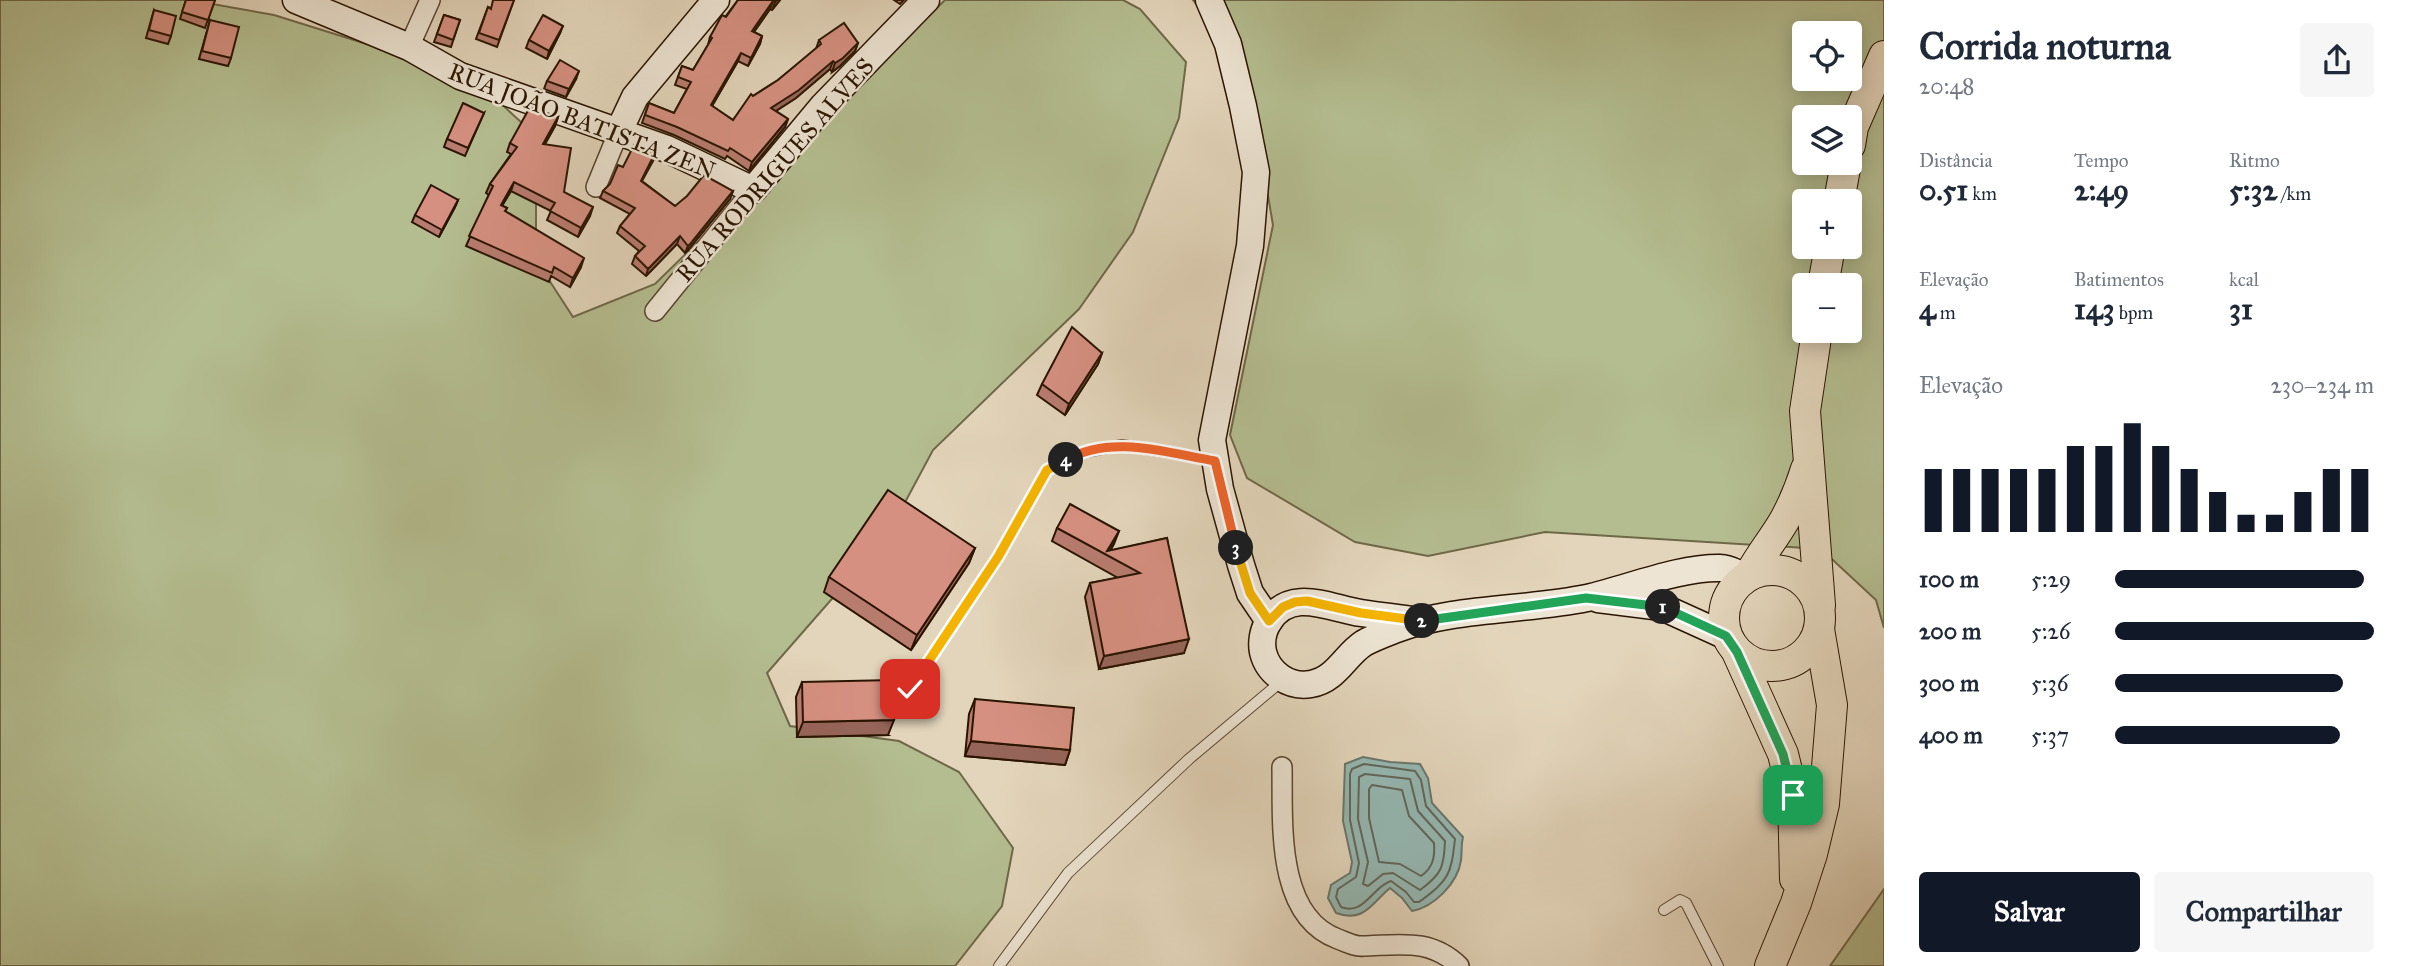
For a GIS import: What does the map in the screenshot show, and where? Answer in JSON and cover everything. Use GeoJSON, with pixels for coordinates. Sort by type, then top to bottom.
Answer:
{"type":"FeatureCollection","features":[{"type":"Feature","properties":{"kind":"main road"},"geometry":{"type":"LineString","coordinates":[[1862,106],[1884,56]]}},
{"type":"Feature","properties":{"kind":"main road"},"geometry":{"type":"LineString","coordinates":[[1732,644],[1754,663],[1774,666],[1794,661],[1810,648],[1819,621],[1805,411],[1815,343]]}},
{"type":"Feature","properties":{"kind":"main road"},"geometry":{"type":"LineString","coordinates":[[1796,903],[1793,795],[1783,754],[1723,620],[1725,603],[1733,588],[1748,575],[1783,523],[1799,490],[1809,459]]}},
{"type":"Feature","properties":{"kind":"main road"},"geometry":{"type":"LineString","coordinates":[[1748,575],[1768,569],[1786,572],[1802,580],[1814,594],[1832,705],[1824,804],[1812,855],[1770,966]]}},
{"type":"Feature","properties":{"kind":"street","name":"RUA JOÃO BATISTA ZEN"},"geometry":{"type":"LineString","coordinates":[[296,0],[409,47],[460,76],[667,149],[753,190]]}},
{"type":"Feature","properties":{"kind":"street"},"geometry":{"type":"LineString","coordinates":[[409,47],[430,0]]}},
{"type":"Feature","properties":{"kind":"street"},"geometry":{"type":"LineString","coordinates":[[596,187],[635,97],[716,0]]}},
{"type":"Feature","properties":{"kind":"street","name":"RUA RODRIGUES ALVES"},"geometry":{"type":"LineString","coordinates":[[655,311],[823,106],[926,0]]}},
{"type":"Feature","properties":{"kind":"street"},"geometry":{"type":"LineString","coordinates":[[1209,0],[1228,44],[1256,172],[1250,246],[1212,440],[1220,489],[1250,593],[1269,621]]}},
{"type":"Feature","properties":{"kind":"street"},"geometry":{"type":"LineString","coordinates":[[1419,621],[1361,613],[1307,601],[1295,602],[1283,607],[1269,621],[1263,637],[1263,649],[1266,662],[1284,680],[1295,684],[1320,682],[1331,676],[1363,644],[1419,621],[1586,598],[1638,583],[1702,570],[1723,568],[1748,575]]}},
{"type":"Feature","properties":{"kind":"street"},"geometry":{"type":"LineString","coordinates":[[1586,598],[1662,607],[1732,644]]}},
{"type":"Feature","properties":{"kind":"street"},"geometry":{"type":"LineString","coordinates":[[1320,604],[1331,610],[1345,630],[1347,643],[1340,666]]}},
{"type":"Feature","properties":{"kind":"street"},"geometry":{"type":"LineString","coordinates":[[1282,767],[1283,838],[1289,881],[1306,917],[1327,935],[1359,947],[1408,943],[1440,951],[1459,966]]}},
{"type":"Feature","properties":{"kind":"lane"},"geometry":{"type":"LineString","coordinates":[[910,689],[998,557],[1047,470],[1076,454],[1122,445],[1215,461]]}},
{"type":"Feature","properties":{"kind":"lane"},"geometry":{"type":"LineString","coordinates":[[999,966],[1068,873],[1189,759],[1284,680]]}},
{"type":"Feature","properties":{"kind":"lane"},"geometry":{"type":"LineString","coordinates":[[1664,910],[1680,900],[1686,903],[1718,966]]}},
{"type":"Feature","properties":{"kind":"green space"},"geometry":{"type":"Polygon","coordinates":[[[0,0],[190,0],[274,15],[402,55],[495,98],[536,136],[536,260],[573,317],[655,284],[945,0],[1123,0],[1140,9],[1186,62],[1179,118],[1133,232],[1079,309],[933,450],[887,536],[767,673],[790,726],[899,741],[959,772],[1013,848],[1002,906],[955,966],[0,966],[0,0]]]}},
{"type":"Feature","properties":{"kind":"green space"},"geometry":{"type":"Polygon","coordinates":[[[1193,0],[1884,0],[1884,628],[1876,600],[1821,549],[1545,532],[1428,556],[1355,542],[1247,478],[1230,435],[1273,225],[1246,68],[1193,0]]]}},
{"type":"Feature","properties":{"kind":"green space"},"geometry":{"type":"Polygon","coordinates":[[[1884,889],[1884,966],[1830,966],[1884,889]]]}},
{"type":"Feature","properties":{"kind":"water"},"geometry":{"type":"Polygon","coordinates":[[[1363,757],[1420,764],[1428,778],[1432,803],[1463,837],[1461,860],[1455,877],[1444,893],[1420,909],[1412,911],[1390,888],[1366,910],[1354,916],[1336,913],[1328,898],[1331,885],[1350,873],[1352,862],[1343,821],[1345,764],[1363,757]]]}},
{"type":"Feature","properties":{"kind":"building"},"geometry":{"type":"Polygon","coordinates":[[[186,0],[215,0],[208,20],[182,12],[186,0]]]}},
{"type":"Feature","properties":{"kind":"building"},"geometry":{"type":"Polygon","coordinates":[[[493,0],[514,0],[499,40],[479,33],[493,0]]]}},
{"type":"Feature","properties":{"kind":"building"},"geometry":{"type":"Polygon","coordinates":[[[738,0],[777,0],[773,1],[752,31],[762,36],[751,58],[741,53],[711,105],[733,120],[751,94],[753,96],[778,80],[821,44],[819,40],[844,23],[858,43],[843,58],[835,63],[833,61],[799,90],[771,108],[788,119],[752,162],[730,148],[728,151],[645,115],[649,103],[674,113],[691,82],[678,77],[682,66],[693,70],[722,15],[726,17],[738,0]]]}},
{"type":"Feature","properties":{"kind":"building"},"geometry":{"type":"Polygon","coordinates":[[[154,10],[176,16],[171,36],[149,30],[154,10]]]}},
{"type":"Feature","properties":{"kind":"building"},"geometry":{"type":"Polygon","coordinates":[[[444,15],[460,20],[453,40],[437,34],[444,15]]]}},
{"type":"Feature","properties":{"kind":"building"},"geometry":{"type":"Polygon","coordinates":[[[543,15],[563,26],[549,51],[529,40],[543,15]]]}},
{"type":"Feature","properties":{"kind":"building"},"geometry":{"type":"Polygon","coordinates":[[[210,20],[239,27],[231,58],[202,51],[210,20]]]}},
{"type":"Feature","properties":{"kind":"building"},"geometry":{"type":"Polygon","coordinates":[[[560,60],[579,71],[569,89],[547,81],[560,60]]]}},
{"type":"Feature","properties":{"kind":"building"},"geometry":{"type":"Polygon","coordinates":[[[463,103],[484,113],[468,148],[447,139],[463,103]]]}},
{"type":"Feature","properties":{"kind":"building"},"geometry":{"type":"Polygon","coordinates":[[[530,107],[558,117],[543,144],[571,148],[564,192],[593,207],[581,228],[550,211],[555,203],[514,182],[501,205],[507,208],[505,211],[584,258],[573,278],[554,267],[552,273],[469,236],[493,186],[490,184],[517,147],[510,143],[530,107]]]}},
{"type":"Feature","properties":{"kind":"building"},"geometry":{"type":"Polygon","coordinates":[[[634,145],[655,153],[641,181],[675,206],[704,175],[733,191],[688,246],[680,236],[648,269],[635,256],[645,246],[620,226],[635,208],[603,191],[610,184],[618,165],[623,167],[634,145]]]}},
{"type":"Feature","properties":{"kind":"building"},"geometry":{"type":"Polygon","coordinates":[[[431,185],[458,200],[442,230],[415,215],[431,185]]]}},
{"type":"Feature","properties":{"kind":"building"},"geometry":{"type":"Polygon","coordinates":[[[1072,327],[1102,353],[1069,404],[1042,384],[1072,327]]]}},
{"type":"Feature","properties":{"kind":"building"},"geometry":{"type":"Polygon","coordinates":[[[888,490],[975,548],[917,635],[829,577],[888,490]]]}},
{"type":"Feature","properties":{"kind":"building"},"geometry":{"type":"Polygon","coordinates":[[[1070,504],[1119,531],[1107,551],[1167,538],[1189,639],[1104,656],[1090,583],[1140,573],[1057,528],[1070,504]]]}},
{"type":"Feature","properties":{"kind":"building"},"geometry":{"type":"Polygon","coordinates":[[[893,680],[894,720],[803,722],[802,682],[893,680]]]}},
{"type":"Feature","properties":{"kind":"building"},"geometry":{"type":"Polygon","coordinates":[[[975,699],[1074,708],[1070,750],[971,741],[975,699]]]}},
{"type":"Feature","properties":{"kind":"route"},"geometry":{"type":"LineString","coordinates":[[910,689],[998,557],[1047,470],[1076,454],[1122,445],[1215,461],[1220,489],[1250,593],[1269,621],[1283,607],[1307,601],[1361,613],[1419,621],[1586,598],[1662,607],[1726,636],[1737,652],[1783,754],[1793,795]]}}]}
